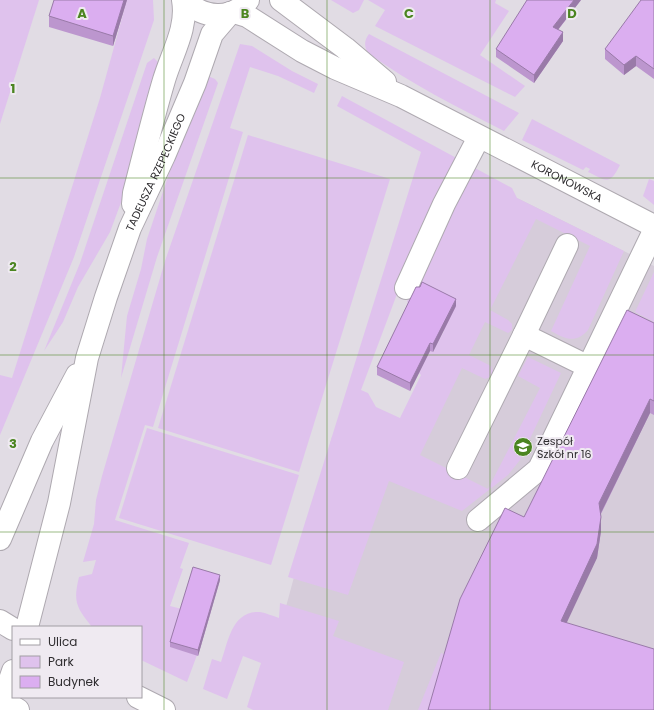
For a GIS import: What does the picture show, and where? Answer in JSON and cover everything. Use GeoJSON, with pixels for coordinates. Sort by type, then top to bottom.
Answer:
{"type":"FeatureCollection","features":[{"type":"Feature","properties":{"kind":"street"},"geometry":{"type":"LineString","coordinates":[[184,0],[192,8],[203,14],[217,16],[237,8]]}},
{"type":"Feature","properties":{"kind":"street","name":"TADEUSZA RZEPECKIEGO"},"geometry":{"type":"LineString","coordinates":[[130,228],[134,193],[151,125],[164,79],[183,26],[185,13],[184,0]]}},
{"type":"Feature","properties":{"kind":"street","name":"KORONOWSKA"},"geometry":{"type":"LineString","coordinates":[[281,0],[345,48],[401,96]]}},
{"type":"Feature","properties":{"kind":"street","name":"TADEUSZA RZEPECKIEGO"},"geometry":{"type":"LineString","coordinates":[[130,228],[146,197],[195,83],[212,34],[237,8]]}},
{"type":"Feature","properties":{"kind":"street","name":"KORONOWSKA"},"geometry":{"type":"LineString","coordinates":[[237,8],[302,51],[329,65],[401,96],[654,226]]}},
{"type":"Feature","properties":{"kind":"street"},"geometry":{"type":"LineString","coordinates":[[406,288],[444,204],[479,137]]}},
{"type":"Feature","properties":{"kind":"street"},"geometry":{"type":"LineString","coordinates":[[28,626],[46,550],[59,503],[86,358],[130,228]]}},
{"type":"Feature","properties":{"kind":"street"},"geometry":{"type":"LineString","coordinates":[[478,520],[539,469],[654,231]]}},
{"type":"Feature","properties":{"kind":"street"},"geometry":{"type":"LineString","coordinates":[[458,468],[567,245]]}},
{"type":"Feature","properties":{"kind":"street"},"geometry":{"type":"LineString","coordinates":[[524,335],[589,368]]}},
{"type":"Feature","properties":{"kind":"street"},"geometry":{"type":"LineString","coordinates":[[0,538],[42,441],[86,358]]}},
{"type":"Feature","properties":{"kind":"street"},"geometry":{"type":"LineString","coordinates":[[0,621],[12,628]]}},
{"type":"Feature","properties":{"kind":"street"},"geometry":{"type":"LineString","coordinates":[[5,705],[12,675]]}},
{"type":"Feature","properties":{"kind":"street"},"geometry":{"type":"LineString","coordinates":[[140,698],[164,710]]}},
{"type":"Feature","properties":{"kind":"shaded area","name":"Zespół Szkół nr 16"},"geometry":{"type":"Polygon","coordinates":[[[517,198],[654,266],[654,710],[258,710],[332,437],[385,458],[517,198]]]}},
{"type":"Feature","properties":{"kind":"green space"},"geometry":{"type":"Polygon","coordinates":[[[0,0],[39,0],[0,124],[0,0]]]}},
{"type":"Feature","properties":{"kind":"green space"},"geometry":{"type":"Polygon","coordinates":[[[127,0],[153,0],[154,20],[74,257],[0,435],[0,375],[12,378],[100,98],[127,0]]]}},
{"type":"Feature","properties":{"kind":"green space"},"geometry":{"type":"Polygon","coordinates":[[[331,0],[364,0],[359,10],[353,13],[331,0]]]}},
{"type":"Feature","properties":{"kind":"green space"},"geometry":{"type":"Polygon","coordinates":[[[368,0],[496,0],[495,3],[509,11],[480,55],[525,86],[515,97],[375,26],[385,10],[368,0]]]}},
{"type":"Feature","properties":{"kind":"green space"},"geometry":{"type":"Polygon","coordinates":[[[369,34],[519,113],[504,131],[452,104],[401,75],[368,53],[365,44],[369,34]]]}},
{"type":"Feature","properties":{"kind":"green space"},"geometry":{"type":"Polygon","coordinates":[[[240,44],[252,46],[292,71],[318,84],[314,93],[278,76],[250,67],[230,128],[243,132],[153,427],[145,425],[115,520],[189,543],[180,568],[183,569],[170,606],[182,609],[197,655],[187,682],[142,660],[142,626],[91,626],[79,609],[76,599],[79,577],[92,574],[96,560],[83,562],[94,524],[96,500],[165,261],[240,44]]]}},
{"type":"Feature","properties":{"kind":"green space"},"geometry":{"type":"Polygon","coordinates":[[[154,58],[159,63],[126,189],[110,232],[78,287],[63,322],[44,351],[80,263],[147,63],[154,58]]]}},
{"type":"Feature","properties":{"kind":"green space"},"geometry":{"type":"Polygon","coordinates":[[[208,76],[215,79],[218,83],[157,257],[121,378],[127,316],[141,269],[147,239],[176,153],[208,76]]]}},
{"type":"Feature","properties":{"kind":"green space"},"geometry":{"type":"Polygon","coordinates":[[[342,96],[512,188],[517,198],[624,251],[588,330],[575,339],[566,338],[551,331],[590,246],[536,219],[490,310],[508,320],[512,324],[512,330],[508,333],[485,322],[469,355],[491,366],[493,372],[490,377],[485,379],[462,368],[420,455],[488,489],[540,388],[518,376],[528,357],[561,373],[520,460],[508,475],[462,511],[389,481],[348,595],[288,577],[421,152],[337,106],[342,96]],[[403,278],[361,390],[368,393],[376,407],[400,418],[421,375],[419,373],[430,351],[433,352],[444,331],[407,302],[413,283],[403,278]]]}},
{"type":"Feature","properties":{"kind":"green space"},"geometry":{"type":"Polygon","coordinates":[[[532,119],[620,165],[616,172],[610,179],[604,179],[588,172],[590,169],[586,167],[583,170],[522,140],[532,119]]]}},
{"type":"Feature","properties":{"kind":"green space"},"geometry":{"type":"Polygon","coordinates":[[[248,135],[390,179],[299,472],[158,428],[248,135]]]}},
{"type":"Feature","properties":{"kind":"green space"},"geometry":{"type":"Polygon","coordinates":[[[649,179],[654,181],[654,205],[643,196],[649,179]]]}},
{"type":"Feature","properties":{"kind":"green space"},"geometry":{"type":"Polygon","coordinates":[[[654,272],[654,322],[635,312],[654,272]]]}},
{"type":"Feature","properties":{"kind":"green space"},"geometry":{"type":"Polygon","coordinates":[[[147,428],[299,475],[271,565],[119,518],[147,428]]]}},
{"type":"Feature","properties":{"kind":"green space"},"geometry":{"type":"Polygon","coordinates":[[[280,603],[339,621],[333,636],[404,662],[388,710],[253,710],[247,707],[261,663],[243,656],[227,699],[203,689],[212,659],[221,662],[229,637],[237,622],[243,616],[260,612],[279,618],[280,603]]]}},
{"type":"Feature","properties":{"kind":"green space"},"geometry":{"type":"Polygon","coordinates":[[[441,653],[447,655],[432,710],[418,710],[441,653]]]}},
{"type":"Feature","properties":{"kind":"building"},"geometry":{"type":"Polygon","coordinates":[[[54,0],[124,0],[113,36],[49,16],[54,0]]]}},
{"type":"Feature","properties":{"kind":"building"},"geometry":{"type":"Polygon","coordinates":[[[527,0],[574,0],[553,27],[563,32],[534,75],[496,49],[527,0]]]}},
{"type":"Feature","properties":{"kind":"building"},"geometry":{"type":"Polygon","coordinates":[[[641,0],[654,0],[654,69],[636,56],[624,65],[605,49],[641,0]]]}},
{"type":"Feature","properties":{"kind":"building"},"geometry":{"type":"Polygon","coordinates":[[[422,282],[456,299],[433,344],[430,343],[410,383],[377,367],[416,287],[420,287],[422,282]]]}},
{"type":"Feature","properties":{"kind":"building"},"geometry":{"type":"Polygon","coordinates":[[[627,310],[654,323],[654,401],[650,399],[599,503],[601,517],[597,544],[561,621],[654,649],[654,710],[428,710],[460,599],[505,508],[524,517],[627,310]]]}},
{"type":"Feature","properties":{"kind":"building"},"geometry":{"type":"Polygon","coordinates":[[[193,567],[220,575],[198,650],[170,642],[193,567]]]}},
{"type":"Feature","properties":{"kind":"place","name":"Zespół Szkół nr 16"},"geometry":{"type":"Point","coordinates":[523,447]}}]}
